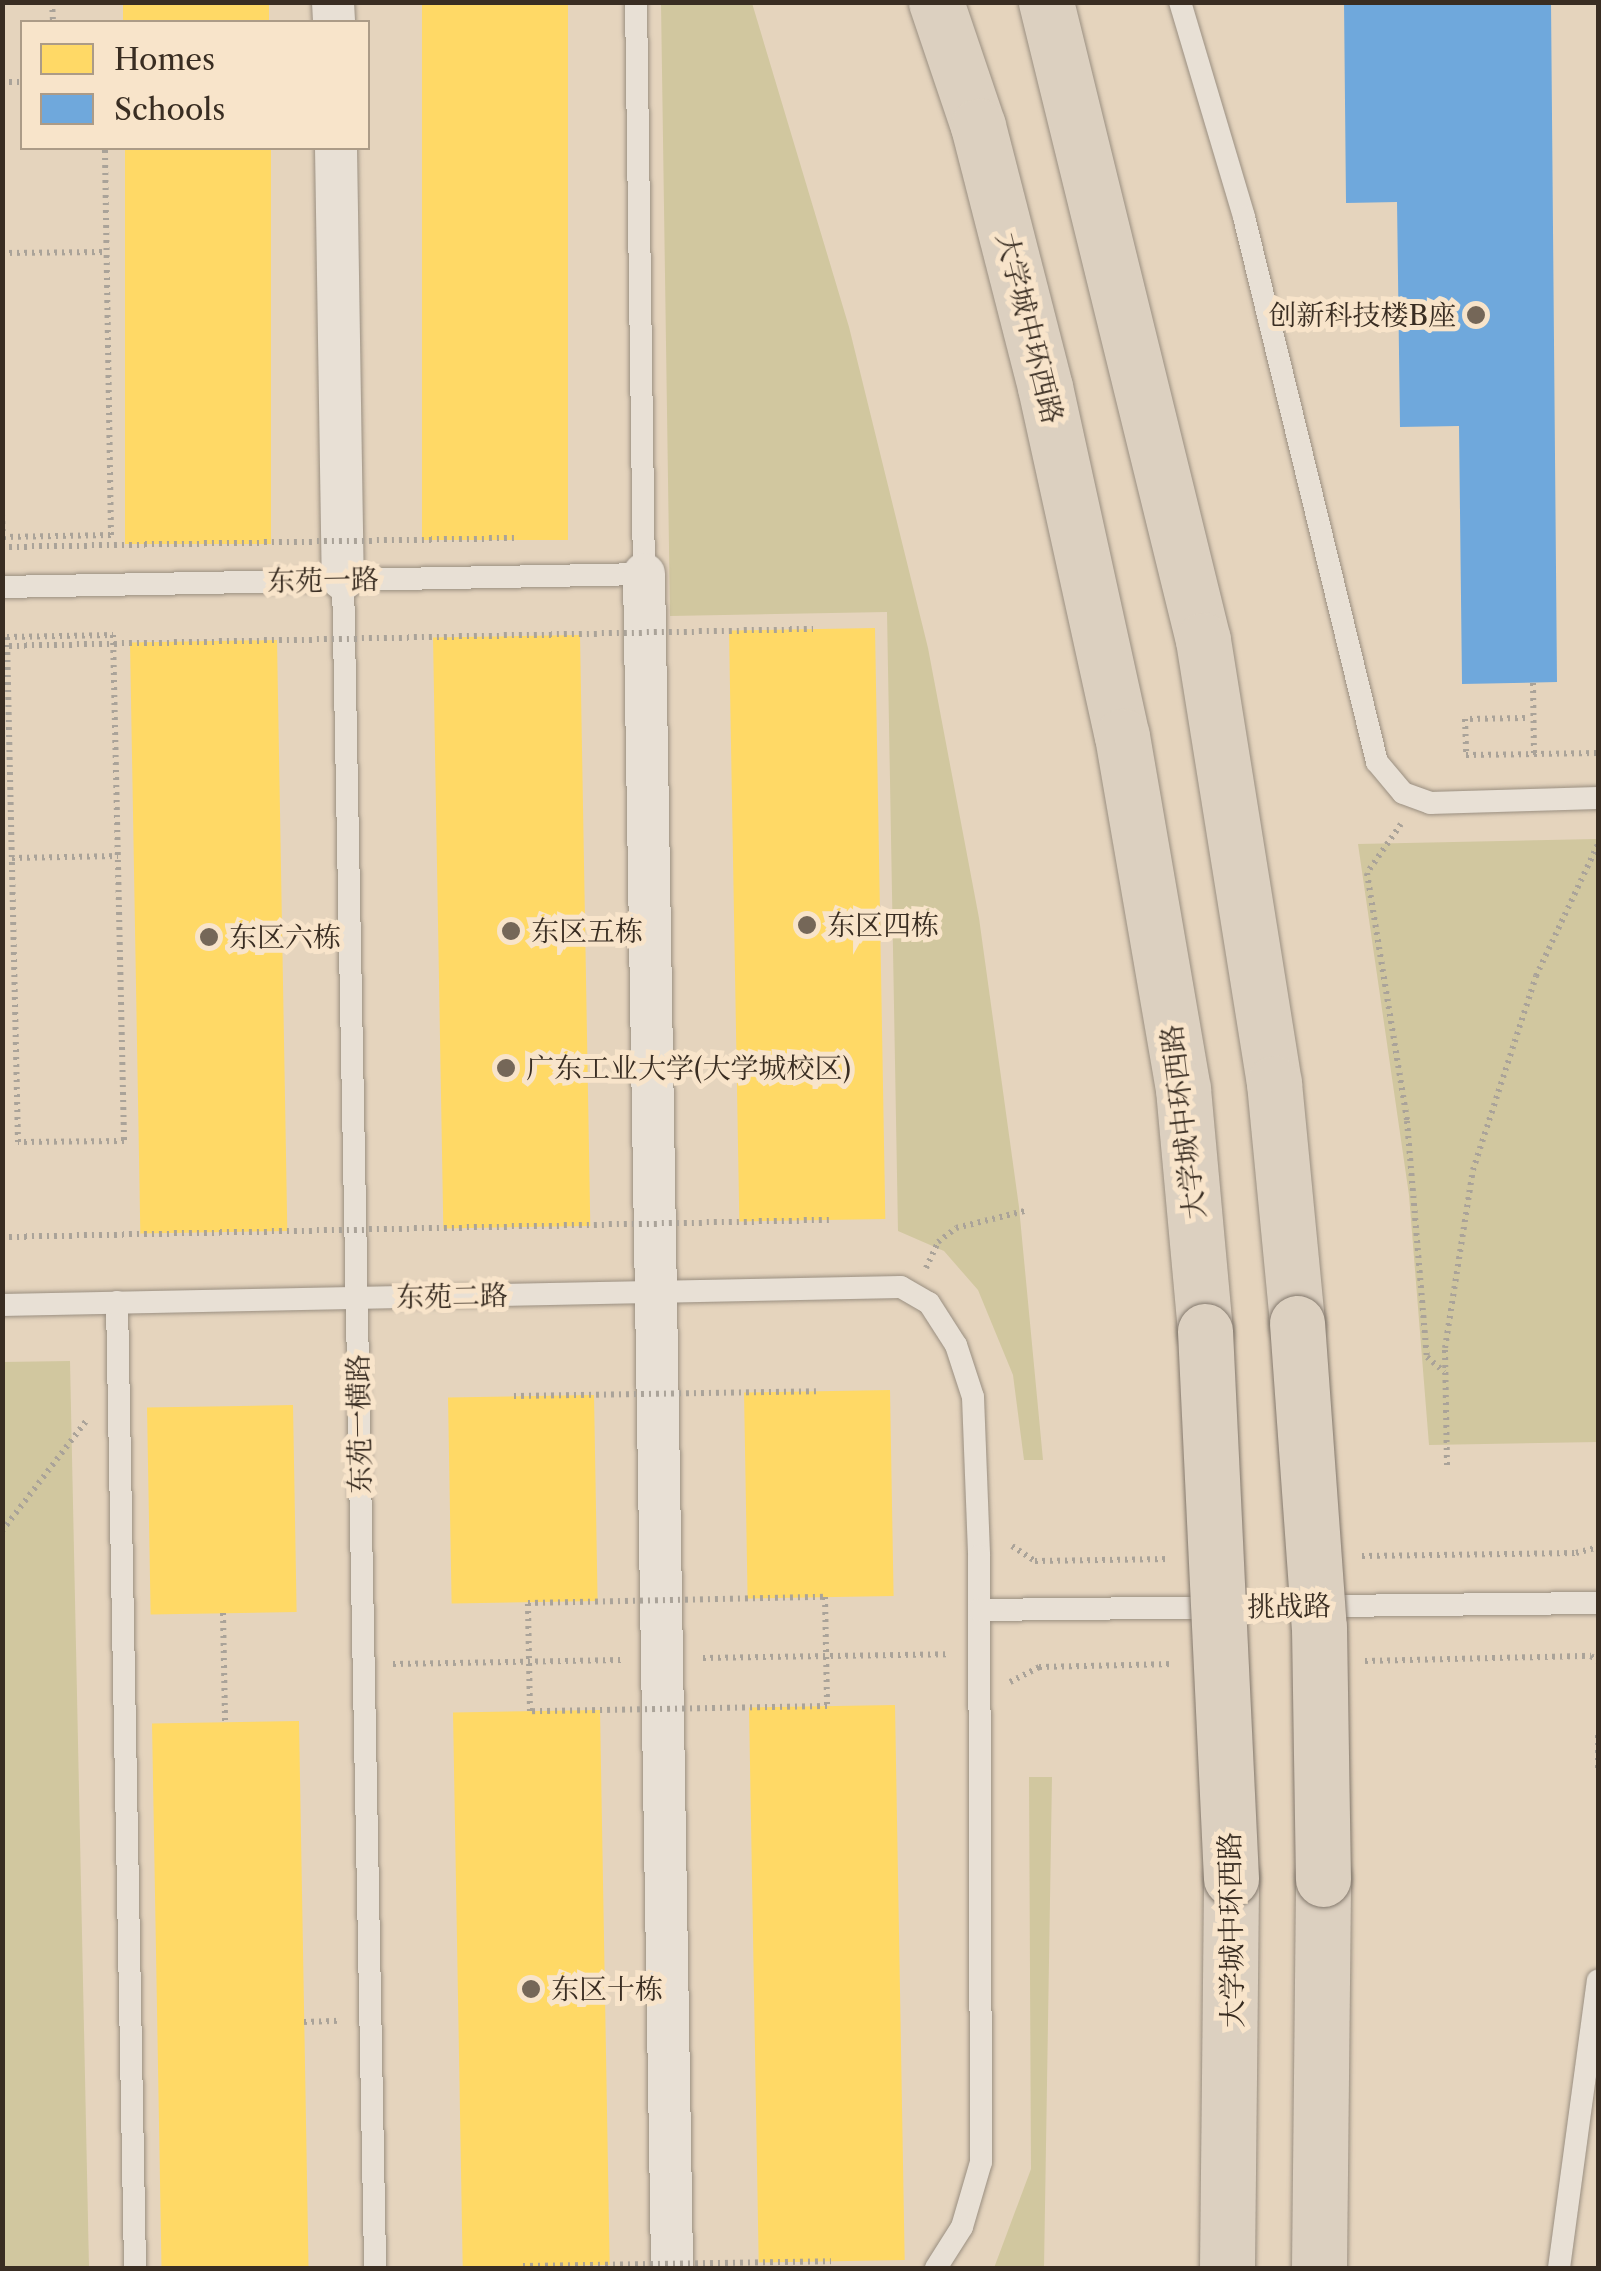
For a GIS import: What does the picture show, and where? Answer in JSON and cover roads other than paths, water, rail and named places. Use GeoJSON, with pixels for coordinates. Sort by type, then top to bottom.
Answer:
{"type":"FeatureCollection","features":[{"type":"Feature","properties":{"kind":"main road","name":"大学城中环西路"},"geometry":{"type":"LineString","coordinates":[[936,2],[978,126],[1046,387],[1126,755],[1183,1089],[1205,1331],[1231,1878],[1227,2268]]}},
{"type":"Feature","properties":{"kind":"main road"},"geometry":{"type":"LineString","coordinates":[[1046,2],[1204,640],[1272,1065],[1298,1324],[1319,1627],[1323,1879],[1319,2268]]}},
{"type":"Feature","properties":{"kind":"street"},"geometry":{"type":"LineString","coordinates":[[336,150],[343,579]]}},
{"type":"Feature","properties":{"kind":"street"},"geometry":{"type":"LineString","coordinates":[[644,574],[672,2268]]}},
{"type":"Feature","properties":{"kind":"lane"},"geometry":{"type":"LineString","coordinates":[[636,2],[644,574]]}},
{"type":"Feature","properties":{"kind":"lane"},"geometry":{"type":"LineString","coordinates":[[1180,2],[1244,217],[1377,762],[1403,793],[1430,803],[1598,798]]}},
{"type":"Feature","properties":{"kind":"lane","name":"东苑一路"},"geometry":{"type":"LineString","coordinates":[[2,586],[644,574]]}},
{"type":"Feature","properties":{"kind":"lane","name":"东苑一横路"},"geometry":{"type":"LineString","coordinates":[[343,579],[375,2268]]}},
{"type":"Feature","properties":{"kind":"lane","name":"东苑二路"},"geometry":{"type":"LineString","coordinates":[[2,1304],[901,1287],[929,1304],[946,1325],[973,1397],[979,1610]]}},
{"type":"Feature","properties":{"kind":"lane"},"geometry":{"type":"LineString","coordinates":[[117,1302],[135,2268]]}},
{"type":"Feature","properties":{"kind":"lane","name":"挑战路"},"geometry":{"type":"LineString","coordinates":[[979,1610],[1598,1603]]}},
{"type":"Feature","properties":{"kind":"lane"},"geometry":{"type":"LineString","coordinates":[[936,2268],[962,2227],[981,2162],[979,1610]]}},
{"type":"Feature","properties":{"kind":"lane"},"geometry":{"type":"LineString","coordinates":[[1558,2268],[1598,1982]]}},
{"type":"Feature","properties":{"kind":"place","name":"创新科技楼B座"},"geometry":{"type":"Point","coordinates":[1476,315]}},
{"type":"Feature","properties":{"kind":"place","name":"东区四栋"},"geometry":{"type":"Point","coordinates":[807,925]}},
{"type":"Feature","properties":{"kind":"place","name":"东区五栋"},"geometry":{"type":"Point","coordinates":[511,931]}},
{"type":"Feature","properties":{"kind":"place","name":"东区六栋"},"geometry":{"type":"Point","coordinates":[209,937]}},
{"type":"Feature","properties":{"kind":"place","name":"广东工业大学(大学城校区)"},"geometry":{"type":"Point","coordinates":[506,1068]}},
{"type":"Feature","properties":{"kind":"place","name":"东区十栋"},"geometry":{"type":"Point","coordinates":[531,1989]}}]}
